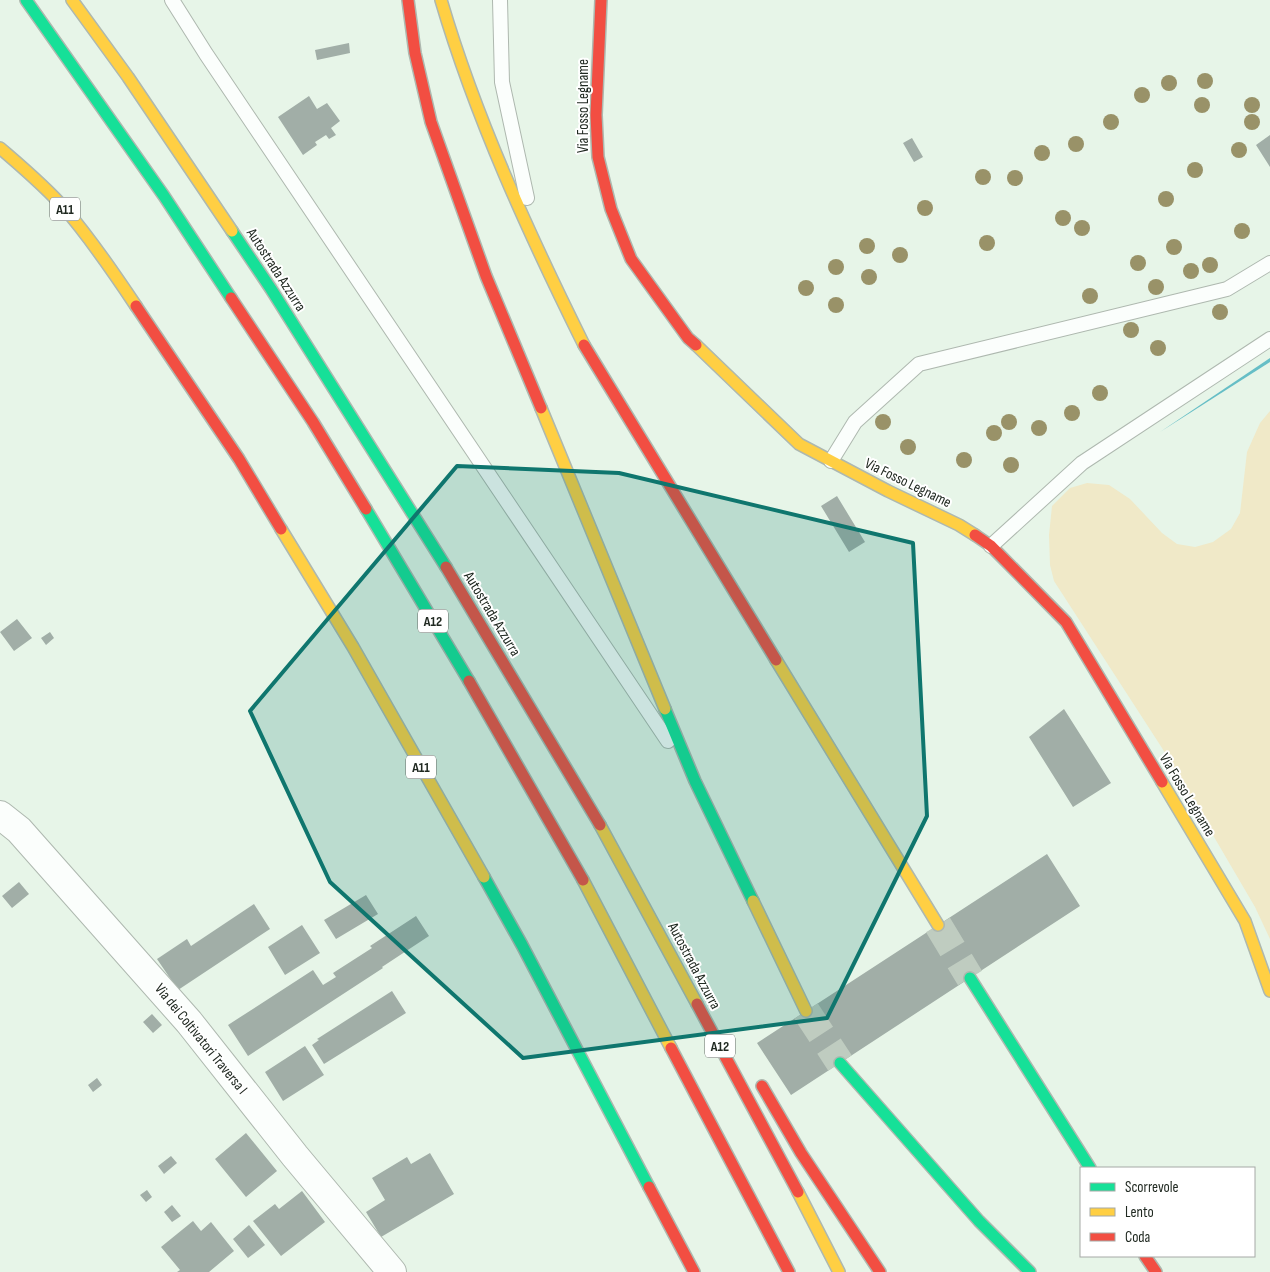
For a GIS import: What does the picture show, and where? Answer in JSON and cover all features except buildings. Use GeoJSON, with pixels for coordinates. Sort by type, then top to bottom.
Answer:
{"type":"FeatureCollection","features":[{"type":"Feature","properties":{"kind":"main road","name":"A12"},"geometry":{"type":"LineString","coordinates":[[26,0],[164,196],[313,422],[456,658],[575,866],[790,1272]]}},
{"type":"Feature","properties":{"kind":"main road","name":"Autostrada Azzurra"},"geometry":{"type":"LineString","coordinates":[[72,0],[182,157],[312,352],[440,556],[600,822],[800,1195],[839,1272]]}},
{"type":"Feature","properties":{"kind":"main road"},"geometry":{"type":"LineString","coordinates":[[408,0],[415,53],[431,122],[483,267],[695,781],[806,1011]]}},
{"type":"Feature","properties":{"kind":"main road"},"geometry":{"type":"LineString","coordinates":[[441,0],[472,97],[511,188],[587,352],[938,926]]}},
{"type":"Feature","properties":{"kind":"main road","name":"Via Fosso Legname"},"geometry":{"type":"LineString","coordinates":[[601,0],[596,115],[598,157],[611,209],[630,259],[688,338],[799,444],[831,462],[959,525],[991,546],[1066,622],[1245,921],[1270,991]]}},
{"type":"Feature","properties":{"kind":"main road","name":"A11"},"geometry":{"type":"LineString","coordinates":[[0,148],[64,208],[87,237],[118,279],[239,459],[353,647],[522,945],[694,1272]]}},
{"type":"Feature","properties":{"kind":"main road"},"geometry":{"type":"LineString","coordinates":[[600,822],[697,980]]}},
{"type":"Feature","properties":{"kind":"main road"},"geometry":{"type":"LineString","coordinates":[[970,978],[1089,1167]]}},
{"type":"Feature","properties":{"kind":"main road"},"geometry":{"type":"LineString","coordinates":[[840,1063],[979,1221],[1030,1272]]}},
{"type":"Feature","properties":{"kind":"main road"},"geometry":{"type":"LineString","coordinates":[[758,1080],[805,1160],[880,1272]]}},
{"type":"Feature","properties":{"kind":"main road"},"geometry":{"type":"LineString","coordinates":[[1146,1257],[1156,1272]]}},
{"type":"Feature","properties":{"kind":"street","name":"Via dei Coltivatori Traversa I"},"geometry":{"type":"LineString","coordinates":[[0,815],[19,830],[190,1022],[295,1156],[392,1272]]}},
{"type":"Feature","properties":{"kind":"lane"},"geometry":{"type":"LineString","coordinates":[[172,0],[216,71],[695,781]]}},
{"type":"Feature","properties":{"kind":"lane"},"geometry":{"type":"LineString","coordinates":[[500,0],[502,82],[539,249]]}},
{"type":"Feature","properties":{"kind":"lane"},"geometry":{"type":"LineString","coordinates":[[831,462],[855,422],[920,364],[1227,289],[1270,263]]}},
{"type":"Feature","properties":{"kind":"lane"},"geometry":{"type":"LineString","coordinates":[[991,546],[1082,463],[1270,339]]}},
{"type":"Feature","properties":{"kind":"highlighted area"},"geometry":{"type":"Polygon","coordinates":[[[457,466],[619,473],[913,543],[927,816],[827,1018],[523,1058],[330,882],[250,711],[457,466]]]}},
{"type":"Feature","properties":{"kind":"shaded area"},"geometry":{"type":"Polygon","coordinates":[[[1270,411],[1270,939],[1255,907],[1162,748],[1054,581],[1050,565],[1049,535],[1052,506],[1070,488],[1087,483],[1109,485],[1130,499],[1162,533],[1177,544],[1195,547],[1213,542],[1231,529],[1240,513],[1247,452],[1260,423],[1270,411]]]}},
{"type":"Feature","properties":{"kind":"water"},"geometry":{"type":"Polygon","coordinates":[[[1270,358],[1270,362],[1160,432],[1270,358]]]}},
{"type":"Feature","properties":{"kind":"tunnel"},"geometry":{"type":"LineString","coordinates":[[938,925],[970,978]]}},
{"type":"Feature","properties":{"kind":"tunnel"},"geometry":{"type":"LineString","coordinates":[[806,1011],[840,1063]]}},
{"type":"Feature","properties":{"kind":"traffic: fast"},"geometry":{"type":"LineString","coordinates":[[26,0],[164,196],[231,298]]}},
{"type":"Feature","properties":{"kind":"traffic: fast"},"geometry":{"type":"LineString","coordinates":[[232,231],[271,289],[446,567]]}},
{"type":"Feature","properties":{"kind":"traffic: fast"},"geometry":{"type":"LineString","coordinates":[[366,509],[469,681]]}},
{"type":"Feature","properties":{"kind":"traffic: fast"},"geometry":{"type":"LineString","coordinates":[[665,709],[695,781],[753,901]]}},
{"type":"Feature","properties":{"kind":"traffic: fast"},"geometry":{"type":"LineString","coordinates":[[484,877],[522,945],[649,1187]]}},
{"type":"Feature","properties":{"kind":"traffic: fast"},"geometry":{"type":"LineString","coordinates":[[970,978],[1089,1167]]}},
{"type":"Feature","properties":{"kind":"traffic: fast"},"geometry":{"type":"LineString","coordinates":[[840,1063],[979,1221],[1030,1272]]}},
{"type":"Feature","properties":{"kind":"traffic: slow"},"geometry":{"type":"LineString","coordinates":[[72,0],[128,77],[232,231]]}},
{"type":"Feature","properties":{"kind":"traffic: slow"},"geometry":{"type":"LineString","coordinates":[[441,0],[470,88],[487,132],[543,261],[584,345]]}},
{"type":"Feature","properties":{"kind":"traffic: slow"},"geometry":{"type":"LineString","coordinates":[[0,148],[42,185],[75,220],[136,306]]}},
{"type":"Feature","properties":{"kind":"traffic: slow"},"geometry":{"type":"LineString","coordinates":[[696,345],[799,444],[888,491],[959,525],[975,535]]}},
{"type":"Feature","properties":{"kind":"traffic: slow"},"geometry":{"type":"LineString","coordinates":[[541,408],[665,709]]}},
{"type":"Feature","properties":{"kind":"traffic: slow"},"geometry":{"type":"LineString","coordinates":[[281,529],[353,647],[484,877]]}},
{"type":"Feature","properties":{"kind":"traffic: slow"},"geometry":{"type":"LineString","coordinates":[[776,660],[938,925]]}},
{"type":"Feature","properties":{"kind":"traffic: slow"},"geometry":{"type":"LineString","coordinates":[[1162,782],[1245,921],[1270,991]]}},
{"type":"Feature","properties":{"kind":"traffic: slow"},"geometry":{"type":"LineString","coordinates":[[600,825],[697,1004]]}},
{"type":"Feature","properties":{"kind":"traffic: slow"},"geometry":{"type":"LineString","coordinates":[[583,880],[671,1048]]}},
{"type":"Feature","properties":{"kind":"traffic: slow"},"geometry":{"type":"LineString","coordinates":[[753,901],[806,1011]]}},
{"type":"Feature","properties":{"kind":"traffic: slow"},"geometry":{"type":"LineString","coordinates":[[798,1192],[839,1272]]}},
{"type":"Feature","properties":{"kind":"traffic: jam"},"geometry":{"type":"LineString","coordinates":[[408,0],[415,53],[431,122],[486,276],[541,408]]}},
{"type":"Feature","properties":{"kind":"traffic: jam"},"geometry":{"type":"LineString","coordinates":[[601,0],[596,115],[598,157],[611,209],[631,259],[688,338],[696,345]]}},
{"type":"Feature","properties":{"kind":"traffic: jam"},"geometry":{"type":"LineString","coordinates":[[231,298],[313,422],[366,509]]}},
{"type":"Feature","properties":{"kind":"traffic: jam"},"geometry":{"type":"LineString","coordinates":[[136,306],[239,459],[281,529]]}},
{"type":"Feature","properties":{"kind":"traffic: jam"},"geometry":{"type":"LineString","coordinates":[[584,345],[776,660]]}},
{"type":"Feature","properties":{"kind":"traffic: jam"},"geometry":{"type":"LineString","coordinates":[[975,535],[991,546],[1066,622],[1162,782]]}},
{"type":"Feature","properties":{"kind":"traffic: jam"},"geometry":{"type":"LineString","coordinates":[[446,567],[600,825]]}},
{"type":"Feature","properties":{"kind":"traffic: jam"},"geometry":{"type":"LineString","coordinates":[[469,681],[583,880]]}},
{"type":"Feature","properties":{"kind":"traffic: jam"},"geometry":{"type":"LineString","coordinates":[[697,1004],[798,1192]]}},
{"type":"Feature","properties":{"kind":"traffic: jam"},"geometry":{"type":"LineString","coordinates":[[671,1048],[789,1272]]}},
{"type":"Feature","properties":{"kind":"traffic: jam"},"geometry":{"type":"LineString","coordinates":[[762,1086],[801,1153],[880,1272]]}},
{"type":"Feature","properties":{"kind":"traffic: jam"},"geometry":{"type":"LineString","coordinates":[[649,1187],[694,1272]]}},
{"type":"Feature","properties":{"kind":"traffic: jam"},"geometry":{"type":"LineString","coordinates":[[1146,1257],[1156,1272]]}}]}
